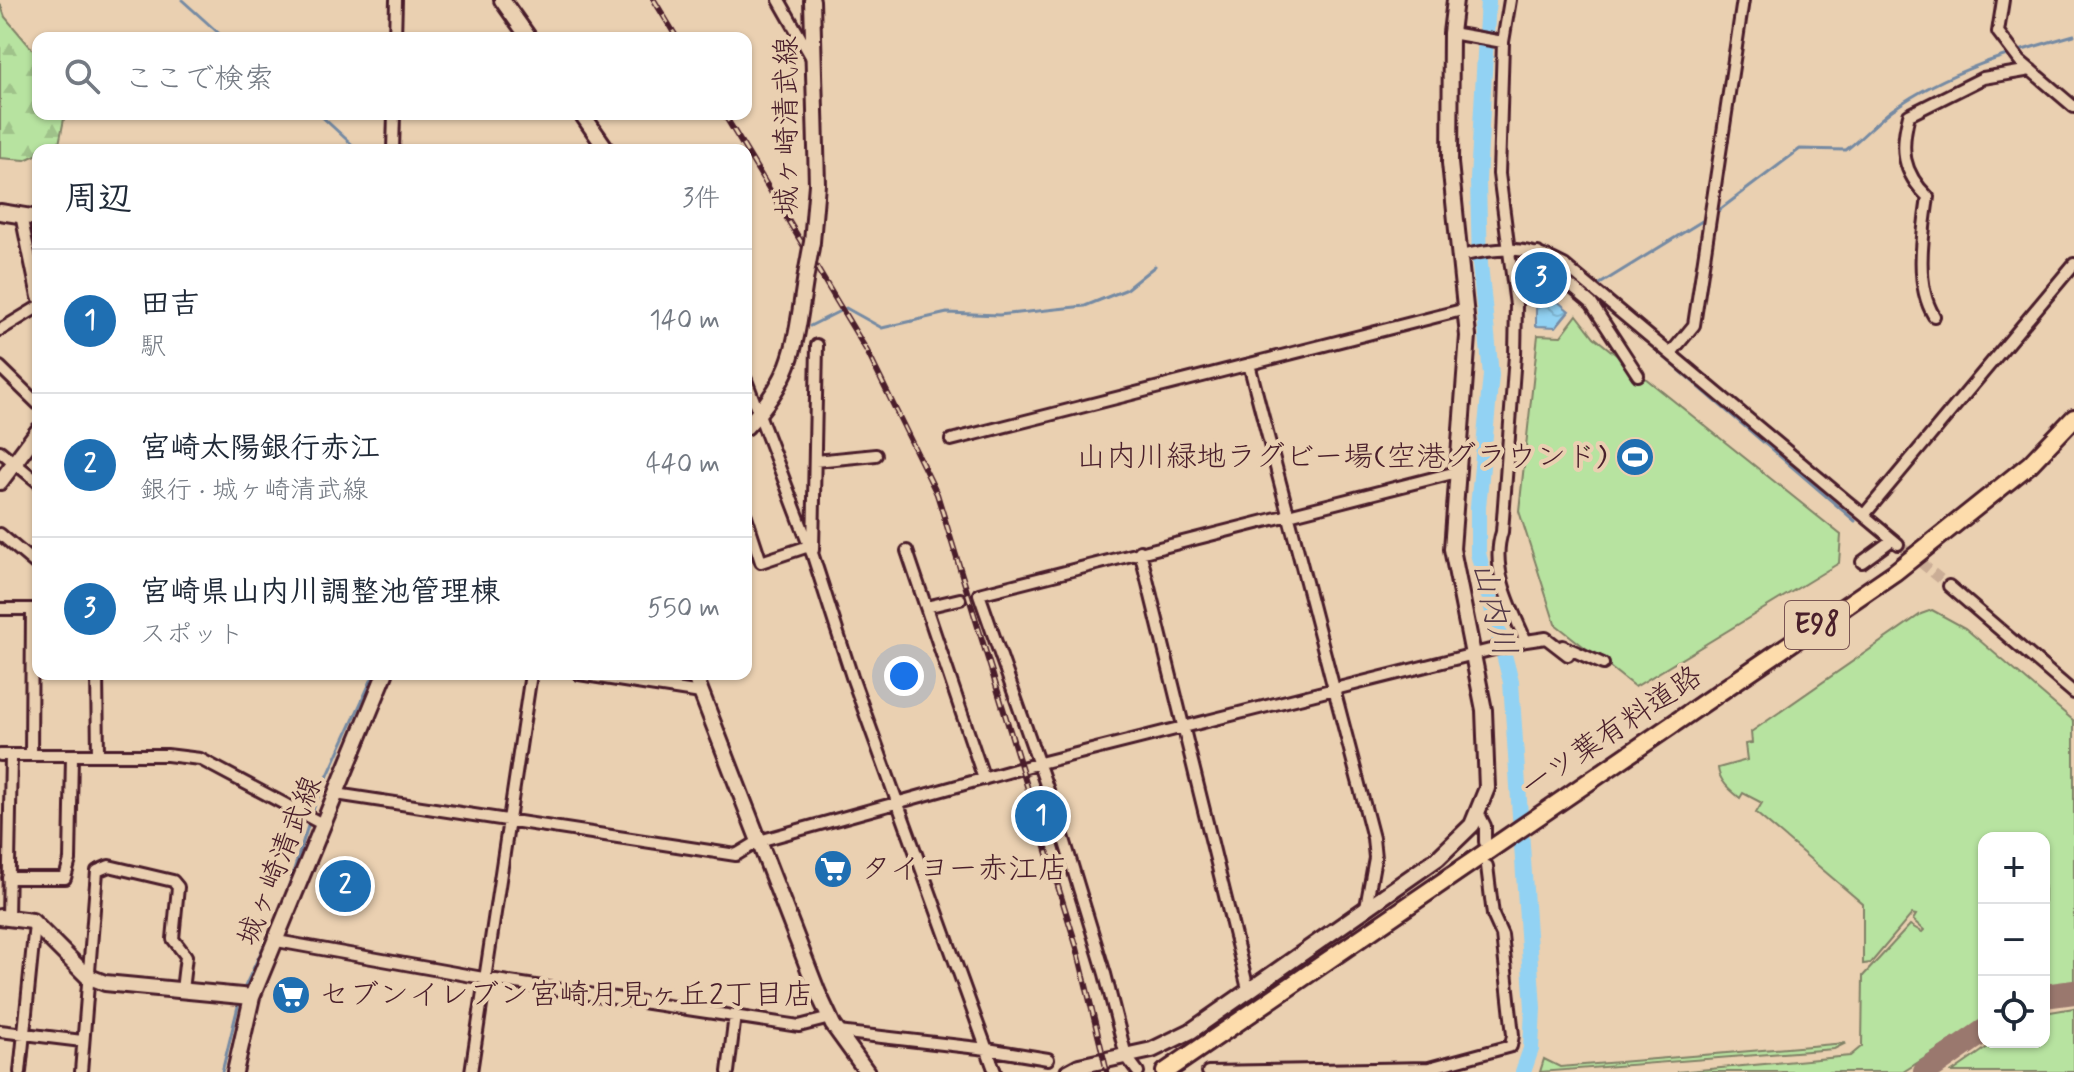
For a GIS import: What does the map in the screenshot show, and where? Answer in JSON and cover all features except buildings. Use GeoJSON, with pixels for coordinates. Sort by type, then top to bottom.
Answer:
{"type":"FeatureCollection","features":[{"type":"Feature","properties":{"kind":"main road","name":"一ツ葉有料道路"},"geometry":{"type":"LineString","coordinates":[[1165,1072],[1491,843],[1545,812],[1895,572],[2030,464],[2074,418]]}},
{"type":"Feature","properties":{"kind":"street"},"geometry":{"type":"LineString","coordinates":[[395,32],[396,0]]}},
{"type":"Feature","properties":{"kind":"street"},"geometry":{"type":"LineString","coordinates":[[502,0],[525,32]]}},
{"type":"Feature","properties":{"kind":"street"},"geometry":{"type":"LineString","coordinates":[[779,0],[813,60]]}},
{"type":"Feature","properties":{"kind":"street","name":"城ヶ崎清武線"},"geometry":{"type":"LineString","coordinates":[[752,421],[779,389],[792,363],[812,242],[817,184],[812,0]]}},
{"type":"Feature","properties":{"kind":"street"},"geometry":{"type":"LineString","coordinates":[[1068,1072],[1079,1066],[1152,1050],[1191,1031],[1438,858],[1479,814],[1487,788],[1488,764],[1482,654],[1453,560],[1466,367],[1465,255],[1450,163],[1451,33],[1455,0]]}},
{"type":"Feature","properties":{"kind":"street"},"geometry":{"type":"LineString","coordinates":[[1510,0],[1503,42],[1499,174],[1505,248],[1516,305],[1515,355],[1502,532],[1495,552],[1522,642]]}},
{"type":"Feature","properties":{"kind":"street"},"geometry":{"type":"LineString","coordinates":[[1671,353],[1694,325],[1743,0]]}},
{"type":"Feature","properties":{"kind":"street"},"geometry":{"type":"LineString","coordinates":[[2003,0],[1998,32],[2031,70],[2074,107]]}},
{"type":"Feature","properties":{"kind":"street"},"geometry":{"type":"LineString","coordinates":[[1451,33],[1503,42]]}},
{"type":"Feature","properties":{"kind":"street"},"geometry":{"type":"LineString","coordinates":[[1934,316],[1928,307],[1922,252],[1928,197],[1915,185],[1904,165],[1903,145],[1909,115],[1983,78],[2031,70]]}},
{"type":"Feature","properties":{"kind":"street"},"geometry":{"type":"LineString","coordinates":[[393,144],[394,120]]}},
{"type":"Feature","properties":{"kind":"street"},"geometry":{"type":"LineString","coordinates":[[586,120],[603,144]]}},
{"type":"Feature","properties":{"kind":"street"},"geometry":{"type":"LineString","coordinates":[[0,212],[32,217]]}},
{"type":"Feature","properties":{"kind":"street"},"geometry":{"type":"LineString","coordinates":[[21,215],[32,268]]}},
{"type":"Feature","properties":{"kind":"street"},"geometry":{"type":"LineString","coordinates":[[1465,255],[1505,248],[1538,253],[1564,265],[1895,542],[1862,562]]}},
{"type":"Feature","properties":{"kind":"street"},"geometry":{"type":"LineString","coordinates":[[1538,253],[1536,257],[1591,303],[1638,375]]}},
{"type":"Feature","properties":{"kind":"street"},"geometry":{"type":"LineString","coordinates":[[1864,515],[2074,264]]}},
{"type":"Feature","properties":{"kind":"street"},"geometry":{"type":"LineString","coordinates":[[951,440],[1466,309]]}},
{"type":"Feature","properties":{"kind":"street"},"geometry":{"type":"LineString","coordinates":[[0,330],[32,311]]}},
{"type":"Feature","properties":{"kind":"street"},"geometry":{"type":"LineString","coordinates":[[811,551],[817,345]]}},
{"type":"Feature","properties":{"kind":"street"},"geometry":{"type":"LineString","coordinates":[[1249,364],[1373,838],[1375,858],[1366,907]]}},
{"type":"Feature","properties":{"kind":"street"},"geometry":{"type":"LineString","coordinates":[[0,367],[32,398]]}},
{"type":"Feature","properties":{"kind":"street"},"geometry":{"type":"LineString","coordinates":[[752,393],[995,1072]]}},
{"type":"Feature","properties":{"kind":"street"},"geometry":{"type":"LineString","coordinates":[[0,482],[32,439]]}},
{"type":"Feature","properties":{"kind":"street"},"geometry":{"type":"LineString","coordinates":[[0,451],[32,477]]}},
{"type":"Feature","properties":{"kind":"street"},"geometry":{"type":"LineString","coordinates":[[815,461],[876,455]]}},
{"type":"Feature","properties":{"kind":"street"},"geometry":{"type":"LineString","coordinates":[[1138,1072],[1126,1056],[1101,960],[1040,763],[979,594],[1457,472]]}},
{"type":"Feature","properties":{"kind":"street"},"geometry":{"type":"LineString","coordinates":[[0,534],[32,561]]}},
{"type":"Feature","properties":{"kind":"street"},"geometry":{"type":"LineString","coordinates":[[752,534],[761,562],[811,551]]}},
{"type":"Feature","properties":{"kind":"street"},"geometry":{"type":"LineString","coordinates":[[0,551],[14,547]]}},
{"type":"Feature","properties":{"kind":"street"},"geometry":{"type":"LineString","coordinates":[[907,551],[984,779]]}},
{"type":"Feature","properties":{"kind":"street"},"geometry":{"type":"LineString","coordinates":[[1140,551],[1249,993]]}},
{"type":"Feature","properties":{"kind":"street"},"geometry":{"type":"LineString","coordinates":[[1949,586],[2074,693]]}},
{"type":"Feature","properties":{"kind":"street"},"geometry":{"type":"LineString","coordinates":[[926,607],[960,599]]}},
{"type":"Feature","properties":{"kind":"street"},"geometry":{"type":"LineString","coordinates":[[0,609],[32,609]]}},
{"type":"Feature","properties":{"kind":"street"},"geometry":{"type":"LineString","coordinates":[[1546,638],[1568,655]]}},
{"type":"Feature","properties":{"kind":"street"},"geometry":{"type":"LineString","coordinates":[[336,794],[507,823],[736,855],[759,841],[1040,763],[1522,642],[1546,638],[1603,664]]}},
{"type":"Feature","properties":{"kind":"street"},"geometry":{"type":"LineString","coordinates":[[31,755],[33,680]]}},
{"type":"Feature","properties":{"kind":"street"},"geometry":{"type":"LineString","coordinates":[[97,680],[98,755]]}},
{"type":"Feature","properties":{"kind":"street","name":"城ヶ崎清武線"},"geometry":{"type":"LineString","coordinates":[[235,1072],[244,997],[277,941],[320,823],[336,794],[383,680]]}},
{"type":"Feature","properties":{"kind":"street"},"geometry":{"type":"LineString","coordinates":[[471,1072],[530,680]]}},
{"type":"Feature","properties":{"kind":"street"},"geometry":{"type":"LineString","coordinates":[[618,680],[701,693]]}},
{"type":"Feature","properties":{"kind":"street"},"geometry":{"type":"LineString","coordinates":[[696,680],[830,1018],[867,1072]]}},
{"type":"Feature","properties":{"kind":"street"},"geometry":{"type":"LineString","coordinates":[[244,997],[105,983],[87,976],[35,924],[4,918],[8,878],[6,755],[167,755],[200,759],[320,823]]}},
{"type":"Feature","properties":{"kind":"street"},"geometry":{"type":"LineString","coordinates":[[8,878],[65,878],[70,860],[72,756]]}},
{"type":"Feature","properties":{"kind":"street"},"geometry":{"type":"LineString","coordinates":[[1479,814],[1491,843]]}},
{"type":"Feature","properties":{"kind":"street"},"geometry":{"type":"LineString","coordinates":[[81,1072],[97,871],[109,866],[173,881],[178,887],[173,939],[186,956],[182,990]]}},
{"type":"Feature","properties":{"kind":"street"},"geometry":{"type":"LineString","coordinates":[[1208,1072],[1429,1068],[1511,1046],[1513,1035],[1502,935],[1493,915],[1487,866]]}},
{"type":"Feature","properties":{"kind":"street"},"geometry":{"type":"LineString","coordinates":[[20,1072],[35,924]]}},
{"type":"Feature","properties":{"kind":"street"},"geometry":{"type":"LineString","coordinates":[[277,941],[483,978],[799,1026],[830,1018]]}},
{"type":"Feature","properties":{"kind":"street"},"geometry":{"type":"LineString","coordinates":[[728,1072],[735,1015]]}},
{"type":"Feature","properties":{"kind":"street"},"geometry":{"type":"LineString","coordinates":[[0,1031],[82,1041]]}},
{"type":"Feature","properties":{"kind":"street"},"geometry":{"type":"LineString","coordinates":[[838,1032],[1048,1059]]}},
{"type":"Feature","properties":{"kind":"green space"},"geometry":{"type":"Polygon","coordinates":[[[0,3],[5,17],[32,49],[32,120],[64,120],[59,144],[32,144],[32,157],[25,160],[0,158],[0,3]]]}},
{"type":"Feature","properties":{"kind":"green space","name":"山内川緑地ラグビー場(空港グラウンド)"},"geometry":{"type":"Polygon","coordinates":[[[1577,315],[1594,337],[1841,535],[1839,563],[1635,687],[1555,624],[1519,511],[1538,335],[1561,336],[1577,315]]]}},
{"type":"Feature","properties":{"kind":"green space"},"geometry":{"type":"Polygon","coordinates":[[[1932,610],[1965,628],[2074,721],[2074,983],[2050,986],[2050,832],[1978,832],[1978,1024],[1903,1072],[1677,1072],[1850,1056],[1862,1046],[1863,976],[1910,925],[1922,932],[1924,930],[1913,920],[1916,915],[1912,914],[1871,963],[1863,964],[1863,904],[1756,813],[1762,803],[1743,793],[1740,798],[1729,788],[1720,777],[1718,768],[1747,760],[1745,744],[1752,743],[1751,732],[1921,614],[1932,610]]]}},
{"type":"Feature","properties":{"kind":"green space"},"geometry":{"type":"Polygon","coordinates":[[[2074,1008],[2074,1072],[1952,1072],[1986,1048],[2050,1048],[2050,1012],[2074,1008]]]}},
{"type":"Feature","properties":{"kind":"green space"},"geometry":{"type":"Polygon","coordinates":[[[1846,1043],[1834,1049],[1540,1072],[1544,1059],[1560,1067],[1846,1043]]]}},
{"type":"Feature","properties":{"kind":"water"},"geometry":{"type":"Polygon","coordinates":[[[1536,297],[1541,302],[1556,300],[1569,311],[1556,327],[1536,326],[1536,297]]]}},
{"type":"Feature","properties":{"kind":"waterway"},"geometry":{"type":"LineString","coordinates":[[182,0],[217,32]]}},
{"type":"Feature","properties":{"kind":"waterway","name":"山内川"},"geometry":{"type":"LineString","coordinates":[[1488,0],[1478,180],[1480,264],[1491,375],[1478,507],[1478,553],[1511,682],[1533,1008],[1531,1049],[1523,1072]]}},
{"type":"Feature","properties":{"kind":"waterway"},"geometry":{"type":"LineString","coordinates":[[1714,214],[1800,149],[1846,150],[1892,110],[1935,84],[2003,56],[2074,35]]}},
{"type":"Feature","properties":{"kind":"waterway"},"geometry":{"type":"LineString","coordinates":[[326,120],[352,144]]}},
{"type":"Feature","properties":{"kind":"waterway"},"geometry":{"type":"LineString","coordinates":[[1595,287],[1707,218]]}},
{"type":"Feature","properties":{"kind":"waterway"},"geometry":{"type":"LineString","coordinates":[[810,326],[846,308],[882,328],[947,313],[999,315],[1085,306],[1125,290],[1155,266]]}},
{"type":"Feature","properties":{"kind":"waterway"},"geometry":{"type":"LineString","coordinates":[[1600,302],[1855,521]]}},
{"type":"Feature","properties":{"kind":"waterway"},"geometry":{"type":"LineString","coordinates":[[283,904],[315,804],[371,680]]}},
{"type":"Feature","properties":{"kind":"waterway"},"geometry":{"type":"LineString","coordinates":[[243,991],[280,911]]}},
{"type":"Feature","properties":{"kind":"waterway"},"geometry":{"type":"LineString","coordinates":[[222,1072],[239,1002]]}},
{"type":"Feature","properties":{"kind":"taxiway"},"geometry":{"type":"LineString","coordinates":[[2050,995],[2074,992]]}},
{"type":"Feature","properties":{"kind":"taxiway"},"geometry":{"type":"LineString","coordinates":[[1925,1072],[1978,1035]]}},
{"type":"Feature","properties":{"kind":"tunnel"},"geometry":{"type":"LineString","coordinates":[[1898,544],[1949,586]]}},
{"type":"Feature","properties":{"kind":"railway"},"geometry":{"type":"LineString","coordinates":[[654,0],[673,32]]}},
{"type":"Feature","properties":{"kind":"railway"},"geometry":{"type":"LineString","coordinates":[[728,120],[742,144]]}},
{"type":"Feature","properties":{"kind":"railway"},"geometry":{"type":"LineString","coordinates":[[752,160],[867,351],[937,494],[1077,948],[1107,1072]]}},
{"type":"Feature","properties":{"kind":"place","name":"宮崎県山内川調整池管理棟"},"geometry":{"type":"Point","coordinates":[1541,278]}},
{"type":"Feature","properties":{"kind":"place","name":"山内川緑地ラグビー場(空港グラウンド)"},"geometry":{"type":"Point","coordinates":[1635,457]}},
{"type":"Feature","properties":{"kind":"place","name":"田吉"},"geometry":{"type":"Point","coordinates":[1041,816]}},
{"type":"Feature","properties":{"kind":"place","name":"タイヨー赤江店"},"geometry":{"type":"Point","coordinates":[833,869]}},
{"type":"Feature","properties":{"kind":"place","name":"宮崎太陽銀行赤江"},"geometry":{"type":"Point","coordinates":[345,886]}},
{"type":"Feature","properties":{"kind":"place","name":"セブンイレブン宮崎月見ヶ丘2丁目店"},"geometry":{"type":"Point","coordinates":[291,995]}}]}
